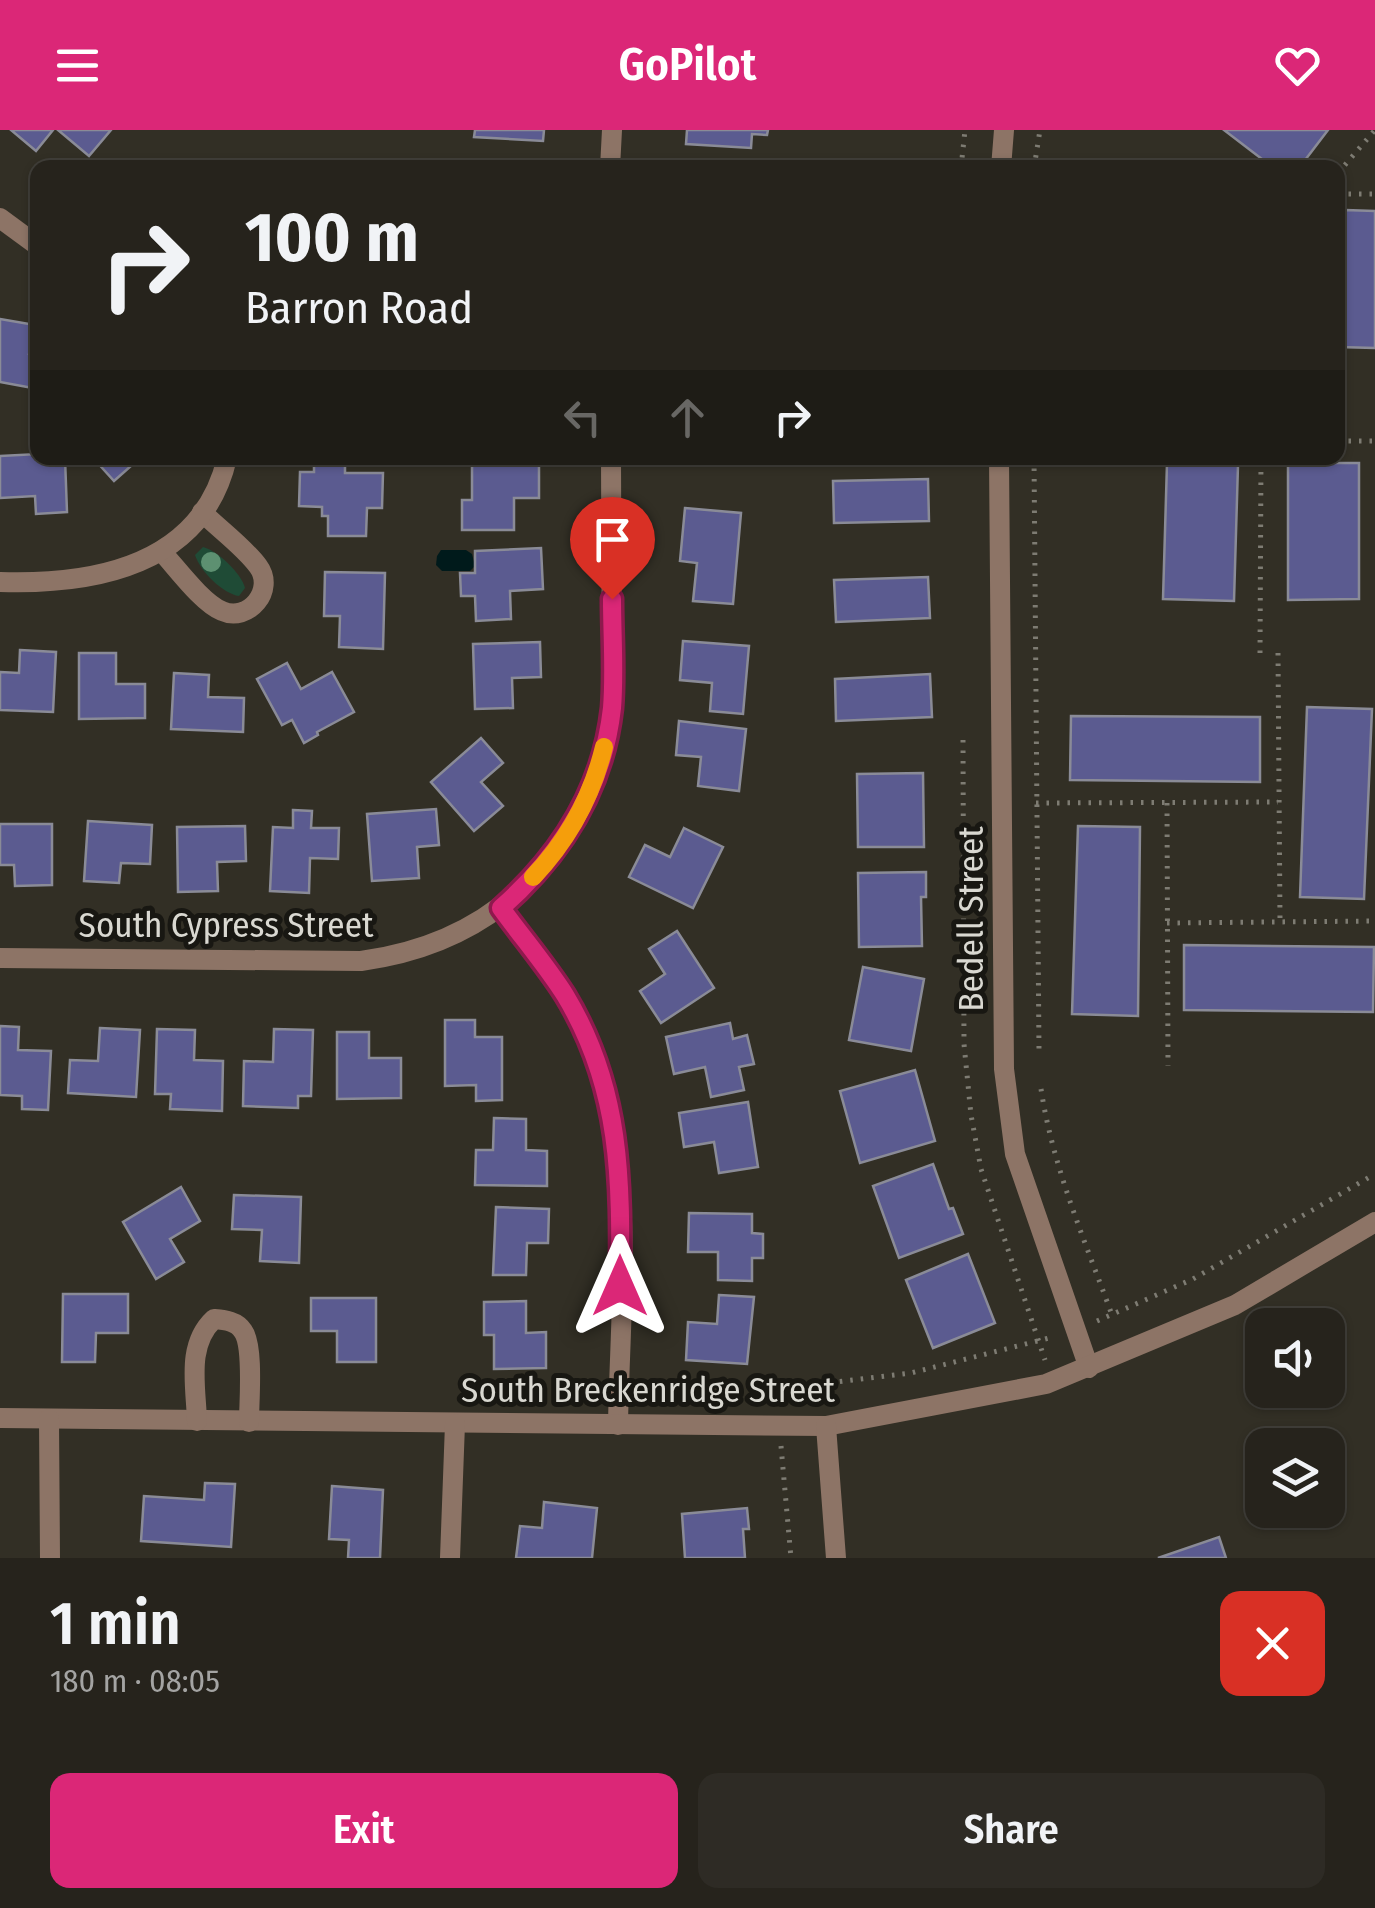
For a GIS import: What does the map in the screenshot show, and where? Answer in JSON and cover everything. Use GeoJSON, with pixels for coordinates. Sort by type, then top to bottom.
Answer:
{"type":"FeatureCollection","features":[{"type":"Feature","properties":{"kind":"street"},"geometry":{"type":"LineString","coordinates":[[610,160],[612,130]]}},
{"type":"Feature","properties":{"kind":"street"},"geometry":{"type":"LineString","coordinates":[[1001,160],[1004,130]]}},
{"type":"Feature","properties":{"kind":"street"},"geometry":{"type":"LineString","coordinates":[[0,218],[30,240]]}},
{"type":"Feature","properties":{"kind":"street"},"geometry":{"type":"LineString","coordinates":[[0,582],[99,577],[141,563],[161,551],[202,512],[224,465]]}},
{"type":"Feature","properties":{"kind":"street","name":"South Cypress Street"},"geometry":{"type":"LineString","coordinates":[[0,958],[361,962],[412,953],[436,944],[501,908],[562,843],[591,790],[608,734],[612,705],[611,465]]}},
{"type":"Feature","properties":{"kind":"street","name":"Bedell Street"},"geometry":{"type":"LineString","coordinates":[[1000,465],[1004,1069],[1015,1154],[1089,1368]]}},
{"type":"Feature","properties":{"kind":"street"},"geometry":{"type":"LineString","coordinates":[[161,551],[218,610],[236,614],[252,608],[264,583],[258,566],[202,512]]}},
{"type":"Feature","properties":{"kind":"street"},"geometry":{"type":"LineString","coordinates":[[501,908],[563,993],[582,1027],[598,1064],[615,1126],[620,1252],[618,1425]]}},
{"type":"Feature","properties":{"kind":"street","name":"South Breckenridge Street"},"geometry":{"type":"LineString","coordinates":[[0,1418],[826,1426],[1046,1384],[1235,1305],[1375,1222]]}},
{"type":"Feature","properties":{"kind":"street"},"geometry":{"type":"LineString","coordinates":[[197,1421],[194,1357],[201,1331],[214,1320],[230,1321],[243,1330],[248,1345],[249,1422]]}},
{"type":"Feature","properties":{"kind":"street"},"geometry":{"type":"LineString","coordinates":[[49,1419],[50,1558]]}},
{"type":"Feature","properties":{"kind":"street"},"geometry":{"type":"LineString","coordinates":[[450,1558],[454,1424]]}},
{"type":"Feature","properties":{"kind":"street"},"geometry":{"type":"LineString","coordinates":[[826,1426],[836,1558]]}},
{"type":"Feature","properties":{"kind":"path"},"geometry":{"type":"LineString","coordinates":[[962,160],[965,130]]}},
{"type":"Feature","properties":{"kind":"path"},"geometry":{"type":"LineString","coordinates":[[1035,160],[1040,130]]}},
{"type":"Feature","properties":{"kind":"path"},"geometry":{"type":"LineString","coordinates":[[1345,165],[1375,130]]}},
{"type":"Feature","properties":{"kind":"path"},"geometry":{"type":"LineString","coordinates":[[1345,194],[1375,194]]}},
{"type":"Feature","properties":{"kind":"path"},"geometry":{"type":"LineString","coordinates":[[1345,442],[1375,441]]}},
{"type":"Feature","properties":{"kind":"path"},"geometry":{"type":"LineString","coordinates":[[1034,465],[1039,1051]]}},
{"type":"Feature","properties":{"kind":"path"},"geometry":{"type":"LineString","coordinates":[[1260,653],[1261,465]]}},
{"type":"Feature","properties":{"kind":"path"},"geometry":{"type":"LineString","coordinates":[[1278,653],[1280,921]]}},
{"type":"Feature","properties":{"kind":"path"},"geometry":{"type":"LineString","coordinates":[[1036,803],[1278,802]]}},
{"type":"Feature","properties":{"kind":"path"},"geometry":{"type":"LineString","coordinates":[[1166,803],[1168,1066]]}},
{"type":"Feature","properties":{"kind":"path"},"geometry":{"type":"LineString","coordinates":[[1167,922],[1375,921]]}},
{"type":"Feature","properties":{"kind":"path"},"geometry":{"type":"LineString","coordinates":[[1041,1089],[1059,1171],[1112,1315]]}},
{"type":"Feature","properties":{"kind":"path"},"geometry":{"type":"LineString","coordinates":[[1097,1321],[1248,1250],[1375,1174]]}},
{"type":"Feature","properties":{"kind":"path"},"geometry":{"type":"LineString","coordinates":[[818,1384],[926,1370],[1053,1337]]}},
{"type":"Feature","properties":{"kind":"path"},"geometry":{"type":"LineString","coordinates":[[778,1426],[791,1558]]}},
{"type":"Feature","properties":{"kind":"green space"},"geometry":{"type":"Polygon","coordinates":[[[203,547],[222,558],[239,576],[245,588],[239,596],[219,586],[202,568],[195,555],[203,547]]]}},
{"type":"Feature","properties":{"kind":"water"},"geometry":{"type":"Polygon","coordinates":[[[441,550],[466,550],[472,554],[475,566],[470,571],[442,571],[436,565],[441,550]]]}},
{"type":"Feature","properties":{"kind":"building"},"geometry":{"type":"Polygon","coordinates":[[[11,130],[53,130],[36,151],[11,130]]]}},
{"type":"Feature","properties":{"kind":"building"},"geometry":{"type":"Polygon","coordinates":[[[58,130],[111,130],[89,156],[58,130]]]}},
{"type":"Feature","properties":{"kind":"building"},"geometry":{"type":"Polygon","coordinates":[[[475,130],[544,130],[543,141],[474,137],[475,130]]]}},
{"type":"Feature","properties":{"kind":"building"},"geometry":{"type":"Polygon","coordinates":[[[687,130],[768,130],[767,135],[752,134],[751,148],[686,144],[687,130]]]}},
{"type":"Feature","properties":{"kind":"building"},"geometry":{"type":"Polygon","coordinates":[[[1224,130],[1328,130],[1305,160],[1263,160],[1224,130]]]}},
{"type":"Feature","properties":{"kind":"building"},"geometry":{"type":"Polygon","coordinates":[[[1345,210],[1375,211],[1375,348],[1345,347],[1345,210]]]}},
{"type":"Feature","properties":{"kind":"building"},"geometry":{"type":"Polygon","coordinates":[[[0,319],[30,324],[30,388],[0,382],[0,319]]]}},
{"type":"Feature","properties":{"kind":"building"},"geometry":{"type":"Polygon","coordinates":[[[30,454],[30,465],[65,465],[67,512],[36,514],[35,496],[0,498],[0,456],[30,454]]]}},
{"type":"Feature","properties":{"kind":"building"},"geometry":{"type":"Polygon","coordinates":[[[1359,463],[1359,599],[1288,600],[1288,465],[1359,463]]]}},
{"type":"Feature","properties":{"kind":"building"},"geometry":{"type":"Polygon","coordinates":[[[100,465],[132,465],[114,481],[100,465]]]}},
{"type":"Feature","properties":{"kind":"building"},"geometry":{"type":"Polygon","coordinates":[[[314,465],[345,465],[345,473],[383,473],[382,508],[367,508],[366,536],[328,536],[328,516],[322,516],[322,507],[299,506],[300,472],[314,472],[314,465]]]}},
{"type":"Feature","properties":{"kind":"building"},"geometry":{"type":"Polygon","coordinates":[[[472,465],[539,465],[539,498],[514,498],[514,530],[462,530],[462,500],[472,500],[472,465]]]}},
{"type":"Feature","properties":{"kind":"building"},"geometry":{"type":"Polygon","coordinates":[[[1167,465],[1238,465],[1234,601],[1163,599],[1167,465]]]}},
{"type":"Feature","properties":{"kind":"building"},"geometry":{"type":"Polygon","coordinates":[[[928,479],[929,521],[834,523],[833,481],[928,479]]]}},
{"type":"Feature","properties":{"kind":"building"},"geometry":{"type":"Polygon","coordinates":[[[685,508],[741,513],[733,604],[693,601],[697,563],[680,561],[685,508]]]}},
{"type":"Feature","properties":{"kind":"building"},"geometry":{"type":"Polygon","coordinates":[[[541,548],[543,589],[510,591],[511,619],[476,621],[475,596],[461,596],[460,573],[475,573],[475,551],[541,548]]]}},
{"type":"Feature","properties":{"kind":"building"},"geometry":{"type":"Polygon","coordinates":[[[325,572],[385,573],[383,649],[339,647],[340,616],[324,616],[325,572]]]}},
{"type":"Feature","properties":{"kind":"building"},"geometry":{"type":"Polygon","coordinates":[[[928,577],[930,618],[836,622],[834,580],[928,577]]]}},
{"type":"Feature","properties":{"kind":"building"},"geometry":{"type":"Polygon","coordinates":[[[683,641],[749,646],[743,714],[710,711],[712,683],[680,680],[683,641]]]}},
{"type":"Feature","properties":{"kind":"building"},"geometry":{"type":"Polygon","coordinates":[[[540,642],[541,677],[512,678],[513,708],[475,709],[473,644],[540,642]]]}},
{"type":"Feature","properties":{"kind":"building"},"geometry":{"type":"Polygon","coordinates":[[[20,650],[56,652],[53,712],[0,710],[0,672],[19,673],[20,650]]]}},
{"type":"Feature","properties":{"kind":"building"},"geometry":{"type":"Polygon","coordinates":[[[79,653],[116,653],[116,684],[145,684],[145,718],[79,719],[79,653]]]}},
{"type":"Feature","properties":{"kind":"building"},"geometry":{"type":"Polygon","coordinates":[[[287,663],[301,689],[332,672],[354,712],[304,743],[292,720],[282,725],[257,679],[287,663]]]}},
{"type":"Feature","properties":{"kind":"building"},"geometry":{"type":"Polygon","coordinates":[[[174,673],[209,675],[208,697],[244,698],[243,732],[171,729],[174,673]]]}},
{"type":"Feature","properties":{"kind":"building"},"geometry":{"type":"Polygon","coordinates":[[[930,674],[932,717],[836,721],[835,679],[930,674]]]}},
{"type":"Feature","properties":{"kind":"building"},"geometry":{"type":"Polygon","coordinates":[[[1307,707],[1372,709],[1364,899],[1300,897],[1307,707]]]}},
{"type":"Feature","properties":{"kind":"building"},"geometry":{"type":"Polygon","coordinates":[[[1071,716],[1260,717],[1260,782],[1070,780],[1071,716]]]}},
{"type":"Feature","properties":{"kind":"building"},"geometry":{"type":"Polygon","coordinates":[[[679,721],[746,729],[739,791],[698,786],[701,757],[676,755],[679,721]]]}},
{"type":"Feature","properties":{"kind":"building"},"geometry":{"type":"Polygon","coordinates":[[[481,738],[503,763],[481,782],[503,806],[474,831],[431,782],[481,738]]]}},
{"type":"Feature","properties":{"kind":"building"},"geometry":{"type":"Polygon","coordinates":[[[923,773],[924,847],[858,847],[857,774],[923,773]]]}},
{"type":"Feature","properties":{"kind":"building"},"geometry":{"type":"Polygon","coordinates":[[[436,809],[439,845],[417,847],[419,878],[372,881],[367,814],[436,809]]]}},
{"type":"Feature","properties":{"kind":"building"},"geometry":{"type":"Polygon","coordinates":[[[293,810],[312,811],[311,828],[339,828],[338,859],[310,858],[309,893],[270,891],[273,827],[293,828],[293,810]]]}},
{"type":"Feature","properties":{"kind":"building"},"geometry":{"type":"Polygon","coordinates":[[[88,821],[152,825],[150,864],[121,863],[119,883],[84,881],[88,821]]]}},
{"type":"Feature","properties":{"kind":"building"},"geometry":{"type":"Polygon","coordinates":[[[0,824],[52,824],[52,885],[15,886],[14,865],[0,865],[0,824]]]}},
{"type":"Feature","properties":{"kind":"building"},"geometry":{"type":"Polygon","coordinates":[[[245,826],[246,861],[217,862],[218,891],[178,892],[177,827],[245,826]]]}},
{"type":"Feature","properties":{"kind":"building"},"geometry":{"type":"Polygon","coordinates":[[[1078,826],[1140,827],[1138,1016],[1072,1014],[1078,826]]]}},
{"type":"Feature","properties":{"kind":"building"},"geometry":{"type":"Polygon","coordinates":[[[684,828],[723,847],[693,908],[629,877],[645,845],[670,857],[684,828]]]}},
{"type":"Feature","properties":{"kind":"building"},"geometry":{"type":"Polygon","coordinates":[[[926,872],[926,897],[921,897],[922,946],[859,947],[858,873],[926,872]]]}},
{"type":"Feature","properties":{"kind":"building"},"geometry":{"type":"Polygon","coordinates":[[[677,931],[714,988],[661,1023],[640,991],[665,974],[649,949],[677,931]]]}},
{"type":"Feature","properties":{"kind":"building"},"geometry":{"type":"Polygon","coordinates":[[[1184,945],[1374,947],[1373,1012],[1184,1010],[1184,945]]]}},
{"type":"Feature","properties":{"kind":"building"},"geometry":{"type":"Polygon","coordinates":[[[863,967],[924,979],[911,1051],[849,1040],[863,967]]]}},
{"type":"Feature","properties":{"kind":"building"},"geometry":{"type":"Polygon","coordinates":[[[445,1020],[475,1020],[475,1037],[502,1037],[502,1100],[476,1101],[476,1085],[445,1086],[445,1020]]]}},
{"type":"Feature","properties":{"kind":"building"},"geometry":{"type":"Polygon","coordinates":[[[730,1023],[733,1039],[747,1035],[754,1064],[739,1067],[744,1090],[711,1097],[705,1067],[674,1074],[666,1037],[730,1023]]]}},
{"type":"Feature","properties":{"kind":"building"},"geometry":{"type":"Polygon","coordinates":[[[0,1026],[19,1027],[18,1050],[51,1051],[48,1110],[22,1109],[22,1096],[0,1095],[0,1026]]]}},
{"type":"Feature","properties":{"kind":"building"},"geometry":{"type":"Polygon","coordinates":[[[100,1028],[140,1030],[136,1097],[68,1093],[70,1060],[98,1061],[100,1028]]]}},
{"type":"Feature","properties":{"kind":"building"},"geometry":{"type":"Polygon","coordinates":[[[157,1029],[195,1030],[194,1060],[223,1061],[222,1111],[170,1109],[171,1094],[155,1094],[157,1029]]]}},
{"type":"Feature","properties":{"kind":"building"},"geometry":{"type":"Polygon","coordinates":[[[274,1029],[313,1030],[311,1096],[298,1096],[298,1108],[243,1106],[244,1061],[273,1062],[274,1029]]]}},
{"type":"Feature","properties":{"kind":"building"},"geometry":{"type":"Polygon","coordinates":[[[337,1032],[369,1032],[369,1058],[401,1058],[401,1098],[337,1099],[337,1032]]]}},
{"type":"Feature","properties":{"kind":"building"},"geometry":{"type":"Polygon","coordinates":[[[915,1070],[935,1141],[860,1163],[840,1091],[915,1070]]]}},
{"type":"Feature","properties":{"kind":"building"},"geometry":{"type":"Polygon","coordinates":[[[748,1102],[758,1167],[719,1173],[714,1142],[684,1147],[679,1113],[748,1102]]]}},
{"type":"Feature","properties":{"kind":"building"},"geometry":{"type":"Polygon","coordinates":[[[494,1118],[526,1119],[526,1150],[547,1151],[547,1186],[475,1185],[476,1150],[493,1150],[494,1118]]]}},
{"type":"Feature","properties":{"kind":"building"},"geometry":{"type":"Polygon","coordinates":[[[933,1164],[949,1209],[953,1208],[963,1234],[899,1258],[873,1186],[933,1164]]]}},
{"type":"Feature","properties":{"kind":"building"},"geometry":{"type":"Polygon","coordinates":[[[181,1187],[200,1221],[170,1239],[184,1262],[156,1279],[123,1222],[181,1187]]]}},
{"type":"Feature","properties":{"kind":"building"},"geometry":{"type":"Polygon","coordinates":[[[234,1195],[301,1197],[299,1263],[260,1261],[262,1230],[232,1229],[234,1195]]]}},
{"type":"Feature","properties":{"kind":"building"},"geometry":{"type":"Polygon","coordinates":[[[496,1207],[549,1209],[548,1243],[527,1243],[526,1275],[493,1275],[496,1207]]]}},
{"type":"Feature","properties":{"kind":"building"},"geometry":{"type":"Polygon","coordinates":[[[689,1213],[752,1214],[752,1233],[763,1234],[763,1258],[752,1258],[752,1281],[718,1280],[718,1252],[688,1252],[689,1213]]]}},
{"type":"Feature","properties":{"kind":"building"},"geometry":{"type":"Polygon","coordinates":[[[968,1254],[995,1323],[933,1348],[906,1280],[968,1254]]]}},
{"type":"Feature","properties":{"kind":"building"},"geometry":{"type":"Polygon","coordinates":[[[63,1294],[128,1294],[128,1333],[96,1333],[95,1362],[62,1362],[63,1294]]]}},
{"type":"Feature","properties":{"kind":"building"},"geometry":{"type":"Polygon","coordinates":[[[719,1295],[754,1297],[747,1364],[686,1360],[688,1322],[717,1324],[719,1295]]]}},
{"type":"Feature","properties":{"kind":"building"},"geometry":{"type":"Polygon","coordinates":[[[311,1298],[376,1298],[376,1362],[337,1362],[337,1331],[311,1331],[311,1298]]]}},
{"type":"Feature","properties":{"kind":"building"},"geometry":{"type":"Polygon","coordinates":[[[526,1301],[526,1333],[546,1332],[546,1368],[494,1369],[494,1335],[484,1335],[484,1302],[526,1301]]]}},
{"type":"Feature","properties":{"kind":"building"},"geometry":{"type":"Polygon","coordinates":[[[205,1483],[235,1484],[231,1547],[141,1541],[144,1496],[204,1500],[205,1483]]]}},
{"type":"Feature","properties":{"kind":"building"},"geometry":{"type":"Polygon","coordinates":[[[332,1486],[383,1490],[380,1558],[348,1558],[349,1540],[329,1539],[332,1486]]]}},
{"type":"Feature","properties":{"kind":"building"},"geometry":{"type":"Polygon","coordinates":[[[544,1502],[597,1508],[592,1558],[516,1558],[520,1526],[542,1528],[544,1502]]]}},
{"type":"Feature","properties":{"kind":"building"},"geometry":{"type":"Polygon","coordinates":[[[747,1508],[749,1529],[743,1529],[745,1558],[685,1558],[682,1514],[747,1508]]]}},
{"type":"Feature","properties":{"kind":"building"},"geometry":{"type":"Polygon","coordinates":[[[1219,1537],[1226,1558],[1158,1558],[1219,1537]]]}},
{"type":"Feature","properties":{"kind":"slow traffic"},"geometry":{"type":"LineString","coordinates":[[533,877],[578,817],[604,747]]}},
{"type":"Feature","properties":{"kind":"route"},"geometry":{"type":"LineString","coordinates":[[612,599],[612,705],[608,734],[591,790],[562,843],[501,908],[563,993],[582,1027],[608,1094],[619,1158],[620,1286]]}}]}
